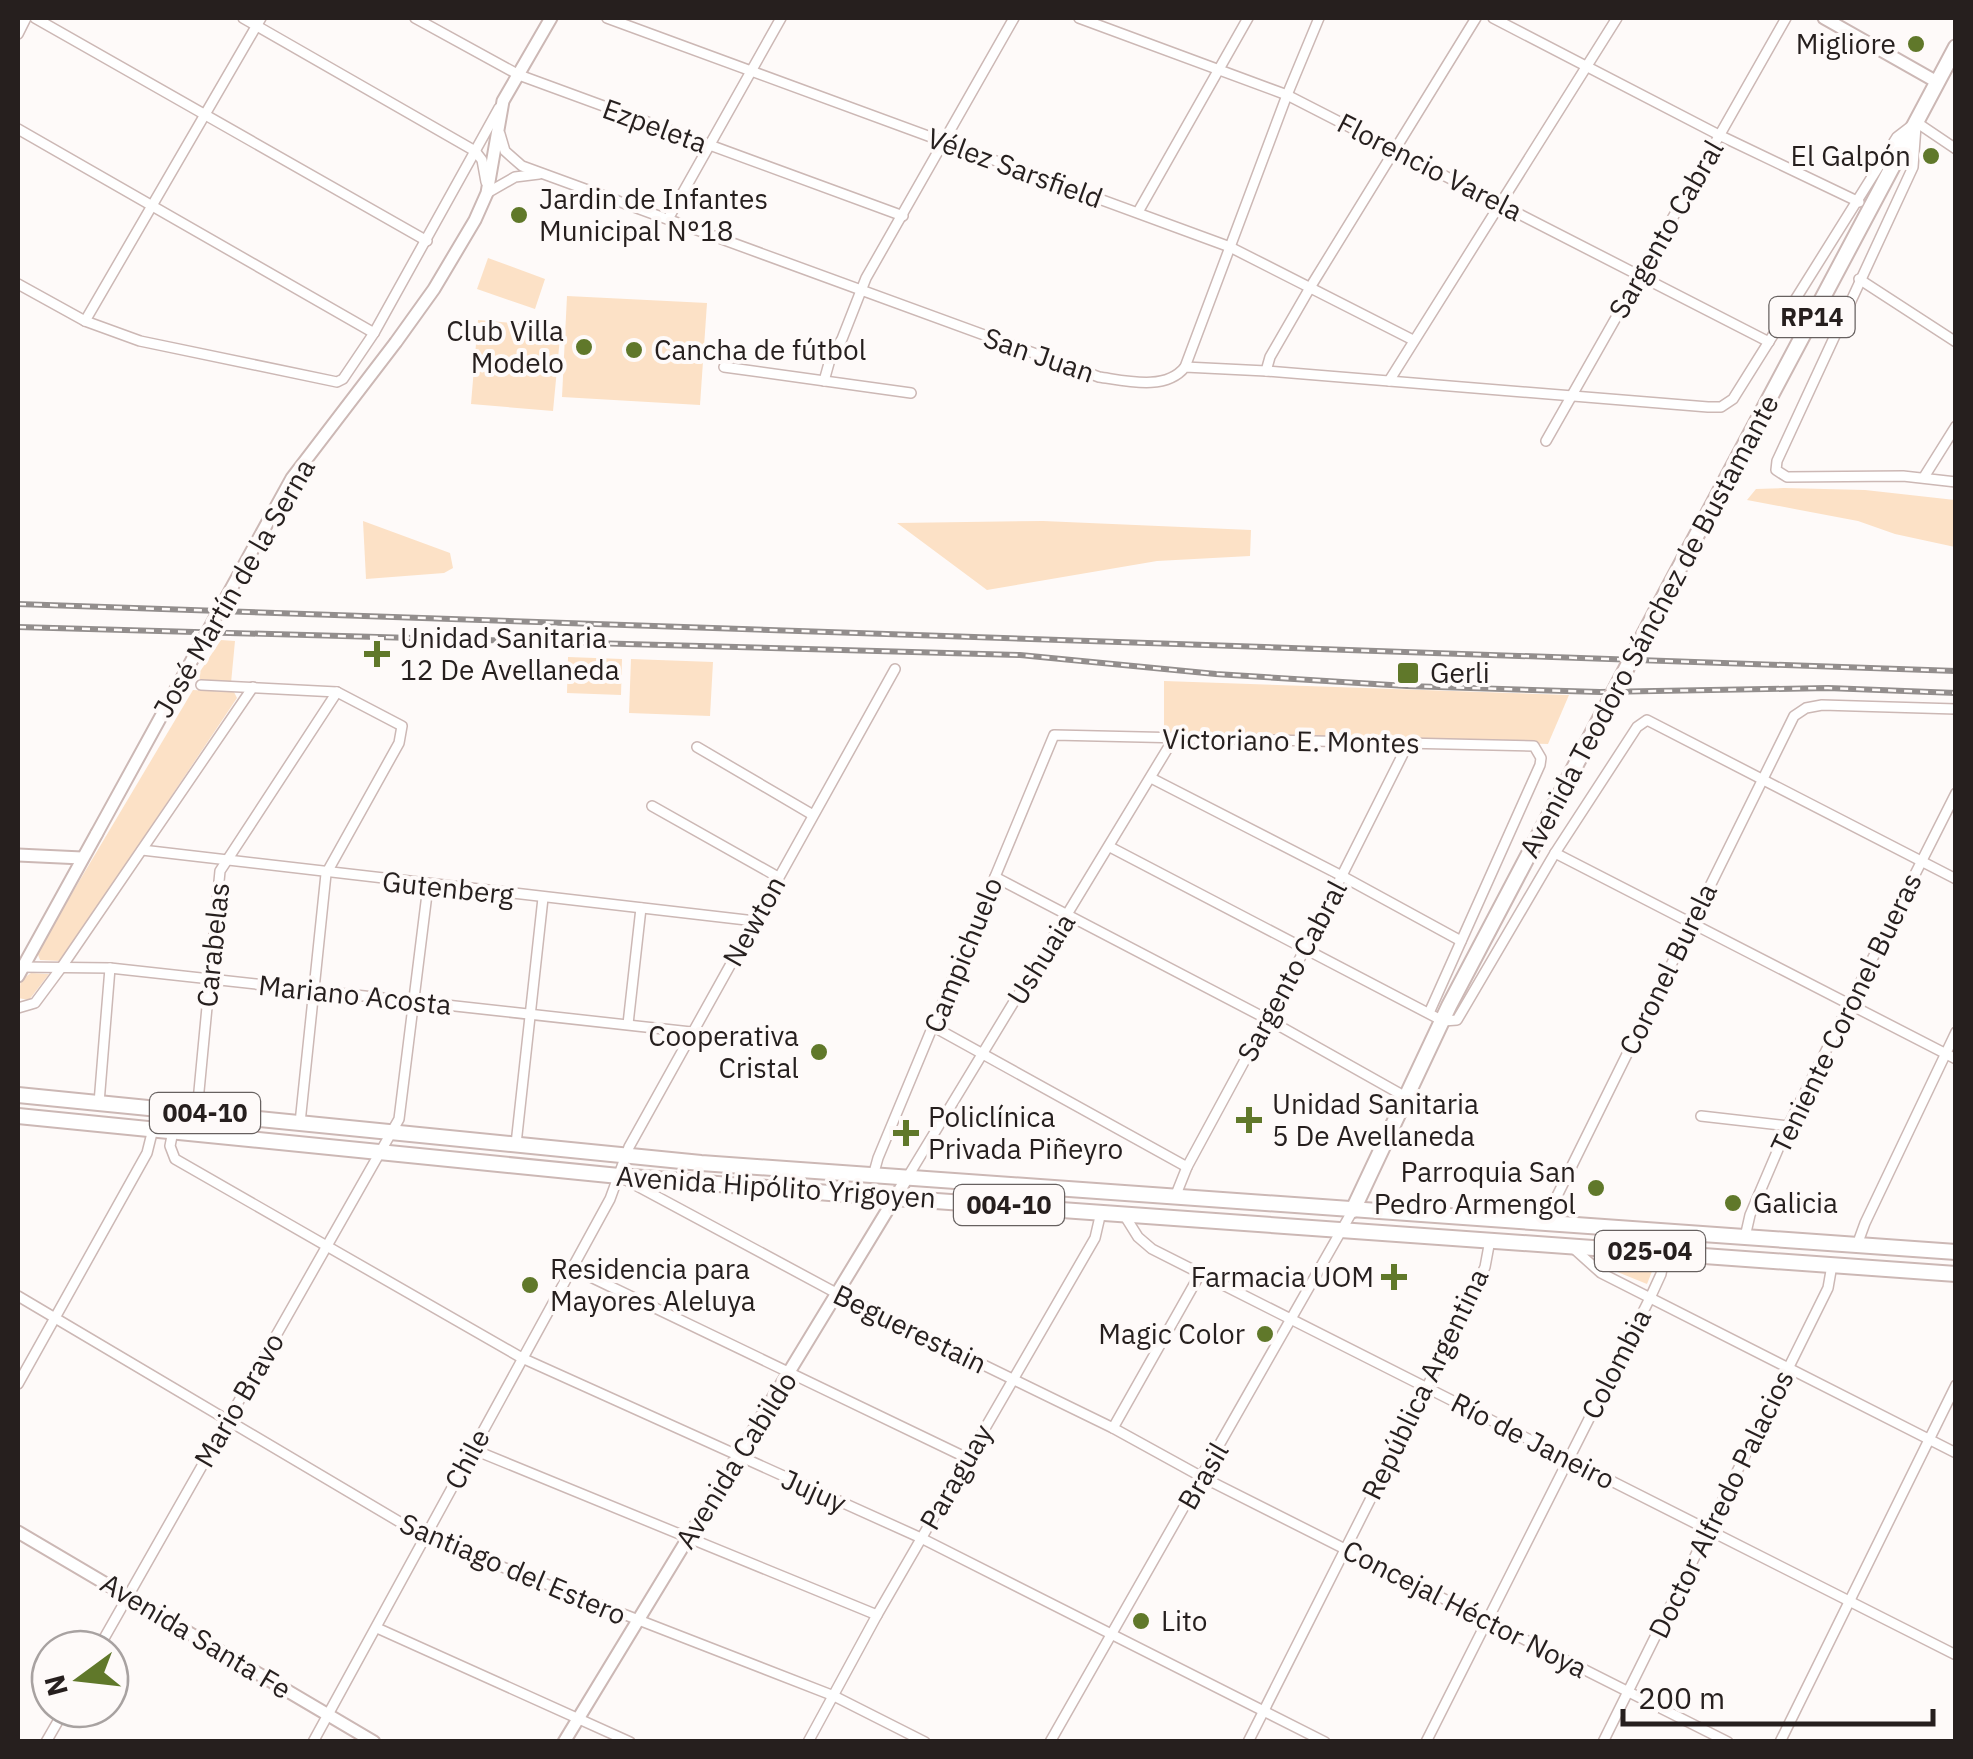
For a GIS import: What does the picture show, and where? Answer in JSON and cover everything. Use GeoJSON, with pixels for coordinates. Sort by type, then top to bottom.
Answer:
{"type":"FeatureCollection","features":[{"type":"Feature","properties":{"kind":"main road","name":"Avenida Teodoro Sánchez de Bustamante"},"geometry":{"type":"LineString","coordinates":[[1353,1210],[1404,1096],[1725,479],[1956,48]]}},
{"type":"Feature","properties":{"kind":"main road","name":"Avenida Hipólito Yrigoyen"},"geometry":{"type":"LineString","coordinates":[[18,1096],[626,1156],[873,1176],[1956,1252]]}},
{"type":"Feature","properties":{"kind":"main road","name":"Avenida Hipólito Yrigoyen"},"geometry":{"type":"LineString","coordinates":[[18,1116],[620,1176],[1956,1274]]}},
{"type":"Feature","properties":{"kind":"street"},"geometry":{"type":"LineString","coordinates":[[18,34],[26,18]]}},
{"type":"Feature","properties":{"kind":"street"},"geometry":{"type":"LineString","coordinates":[[34,18],[427,240]]}},
{"type":"Feature","properties":{"kind":"street"},"geometry":{"type":"LineString","coordinates":[[243,18],[259,22],[476,151],[482,160],[488,194],[515,177],[542,174]]}},
{"type":"Feature","properties":{"kind":"street","name":"Ezpeleta"},"geometry":{"type":"LineString","coordinates":[[415,18],[519,75],[903,216]]}},
{"type":"Feature","properties":{"kind":"street","name":"José Martín de la Serna"},"geometry":{"type":"LineString","coordinates":[[85,321],[140,342],[337,382],[344,380],[550,18]]}},
{"type":"Feature","properties":{"kind":"street","name":"Vélez Sarsfield"},"geometry":{"type":"LineString","coordinates":[[607,18],[1230,246],[1414,340]]}},
{"type":"Feature","properties":{"kind":"street"},"geometry":{"type":"LineString","coordinates":[[668,219],[781,18]]}},
{"type":"Feature","properties":{"kind":"street"},"geometry":{"type":"LineString","coordinates":[[824,381],[831,356],[861,291],[1014,18]]}},
{"type":"Feature","properties":{"kind":"street","name":"Florencio Varela"},"geometry":{"type":"LineString","coordinates":[[1079,18],[1286,95],[1769,342]]}},
{"type":"Feature","properties":{"kind":"street"},"geometry":{"type":"LineString","coordinates":[[1138,212],[1248,18]]}},
{"type":"Feature","properties":{"kind":"street"},"geometry":{"type":"LineString","coordinates":[[1185,368],[1286,95],[1319,18]]}},
{"type":"Feature","properties":{"kind":"street"},"geometry":{"type":"LineString","coordinates":[[1266,371],[1270,357],[1311,286],[1476,18]]}},
{"type":"Feature","properties":{"kind":"street"},"geometry":{"type":"LineString","coordinates":[[1493,18],[1719,135],[1859,202]]}},
{"type":"Feature","properties":{"kind":"street"},"geometry":{"type":"LineString","coordinates":[[1389,381],[1618,18]]}},
{"type":"Feature","properties":{"kind":"street","name":"Sargento Cabral"},"geometry":{"type":"LineString","coordinates":[[1546,440],[1786,18]]}},
{"type":"Feature","properties":{"kind":"street"},"geometry":{"type":"LineString","coordinates":[[1824,18],[1937,82]]}},
{"type":"Feature","properties":{"kind":"street"},"geometry":{"type":"LineString","coordinates":[[18,284],[85,321],[259,22]]}},
{"type":"Feature","properties":{"kind":"street","name":"José Martín de la Serna"},"geometry":{"type":"LineString","coordinates":[[19,970],[292,478],[396,342],[464,241],[488,194],[504,101]]}},
{"type":"Feature","properties":{"kind":"street"},"geometry":{"type":"LineString","coordinates":[[1916,122],[1956,148]]}},
{"type":"Feature","properties":{"kind":"street"},"geometry":{"type":"LineString","coordinates":[[1769,342],[1897,137],[1916,122]]}},
{"type":"Feature","properties":{"kind":"street"},"geometry":{"type":"LineString","coordinates":[[1916,122],[1913,167],[1859,279],[1776,470],[1787,477],[1924,477],[1956,482]]}},
{"type":"Feature","properties":{"kind":"street","name":"San Juan"},"geometry":{"type":"LineString","coordinates":[[498,125],[505,150],[512,159],[542,174],[1089,375],[1164,382],[1178,377],[1185,368],[1266,371],[1721,407],[1733,399],[1769,342]]}},
{"type":"Feature","properties":{"kind":"street"},"geometry":{"type":"LineString","coordinates":[[18,129],[374,333]]}},
{"type":"Feature","properties":{"kind":"street"},"geometry":{"type":"LineString","coordinates":[[1859,279],[1956,342]]}},
{"type":"Feature","properties":{"kind":"street"},"geometry":{"type":"LineString","coordinates":[[724,367],[911,394]]}},
{"type":"Feature","properties":{"kind":"street"},"geometry":{"type":"LineString","coordinates":[[1924,477],[1956,426]]}},
{"type":"Feature","properties":{"kind":"street","name":"Newton"},"geometry":{"type":"LineString","coordinates":[[620,1176],[626,1156],[691,1032],[895,669]]}},
{"type":"Feature","properties":{"kind":"street"},"geometry":{"type":"LineString","coordinates":[[200,685],[338,692],[397,721],[403,734],[326,874],[300,1123]]}},
{"type":"Feature","properties":{"kind":"street"},"geometry":{"type":"LineString","coordinates":[[18,1008],[35,1003],[61,968],[253,686]]}},
{"type":"Feature","properties":{"kind":"street","name":"Carabelas"},"geometry":{"type":"LineString","coordinates":[[197,1112],[220,871],[338,692]]}},
{"type":"Feature","properties":{"kind":"street","name":"Coronel Burela"},"geometry":{"type":"LineString","coordinates":[[1550,1224],[1555,1200],[1794,716],[1806,708],[1822,705],[1956,709]]}},
{"type":"Feature","properties":{"kind":"street"},"geometry":{"type":"LineString","coordinates":[[1110,847],[1443,1021],[1458,1020],[1555,853],[1640,723],[1654,722],[1956,879]]}},
{"type":"Feature","properties":{"kind":"street","name":"Victoriano E. Montes"},"geometry":{"type":"LineString","coordinates":[[1054,735],[1527,744],[1538,751],[1540,765],[1461,941]]}},
{"type":"Feature","properties":{"kind":"street","name":"Campichuelo"},"geometry":{"type":"LineString","coordinates":[[873,1176],[1054,735]]}},
{"type":"Feature","properties":{"kind":"street","name":"Ushuaia"},"geometry":{"type":"LineString","coordinates":[[907,1178],[1174,738]]}},
{"type":"Feature","properties":{"kind":"street","name":"Sargento Cabral"},"geometry":{"type":"LineString","coordinates":[[1175,1197],[1408,744]]}},
{"type":"Feature","properties":{"kind":"street"},"geometry":{"type":"LineString","coordinates":[[697,747],[813,814]]}},
{"type":"Feature","properties":{"kind":"street"},"geometry":{"type":"LineString","coordinates":[[1151,778],[1461,941],[1428,1013]]}},
{"type":"Feature","properties":{"kind":"street","name":"Teniente Coronel Bueras"},"geometry":{"type":"LineString","coordinates":[[1745,1238],[1750,1215],[1788,1126],[1956,793]]}},
{"type":"Feature","properties":{"kind":"street"},"geometry":{"type":"LineString","coordinates":[[652,806],[778,877]]}},
{"type":"Feature","properties":{"kind":"street","name":"Gutenberg"},"geometry":{"type":"LineString","coordinates":[[142,850],[755,921]]}},
{"type":"Feature","properties":{"kind":"street"},"geometry":{"type":"LineString","coordinates":[[1555,853],[1956,1059]]}},
{"type":"Feature","properties":{"kind":"street"},"geometry":{"type":"LineString","coordinates":[[18,855],[82,858]]}},
{"type":"Feature","properties":{"kind":"street"},"geometry":{"type":"LineString","coordinates":[[995,877],[1267,1019],[1404,1096]]}},
{"type":"Feature","properties":{"kind":"street","name":"Mario Bravo"},"geometry":{"type":"LineString","coordinates":[[109,1629],[382,1151],[404,1105],[428,886]]}},
{"type":"Feature","properties":{"kind":"street"},"geometry":{"type":"LineString","coordinates":[[516,1144],[543,898]]}},
{"type":"Feature","properties":{"kind":"street"},"geometry":{"type":"LineString","coordinates":[[628,1024],[640,908]]}},
{"type":"Feature","properties":{"kind":"street"},"geometry":{"type":"LineString","coordinates":[[99,1103],[110,968]]}},
{"type":"Feature","properties":{"kind":"street","name":"Mariano Acosta"},"geometry":{"type":"LineString","coordinates":[[19,970],[110,968],[691,1032]]}},
{"type":"Feature","properties":{"kind":"street"},"geometry":{"type":"LineString","coordinates":[[934,1026],[1188,1167]]}},
{"type":"Feature","properties":{"kind":"street"},"geometry":{"type":"LineString","coordinates":[[1857,1245],[1956,1032]]}},
{"type":"Feature","properties":{"kind":"street"},"geometry":{"type":"LineString","coordinates":[[1701,1116],[1788,1126]]}},
{"type":"Feature","properties":{"kind":"street"},"geometry":{"type":"LineString","coordinates":[[18,1384],[148,1153],[153,1130]]}},
{"type":"Feature","properties":{"kind":"street","name":"Jujuy"},"geometry":{"type":"LineString","coordinates":[[172,1132],[170,1146],[176,1158],[522,1358],[921,1538],[1326,1742]]}},
{"type":"Feature","properties":{"kind":"street","name":"Chile"},"geometry":{"type":"LineString","coordinates":[[313,1742],[620,1176]]}},
{"type":"Feature","properties":{"kind":"street","name":"Beguerestain"},"geometry":{"type":"LineString","coordinates":[[620,1176],[838,1294],[1113,1428],[1202,1477]]}},
{"type":"Feature","properties":{"kind":"street","name":"Avenida Cabildo"},"geometry":{"type":"LineString","coordinates":[[564,1742],[907,1178]]}},
{"type":"Feature","properties":{"kind":"street","name":"Brasil"},"geometry":{"type":"LineString","coordinates":[[1050,1742],[1353,1210]]}},
{"type":"Feature","properties":{"kind":"street","name":"Paraguay"},"geometry":{"type":"LineString","coordinates":[[808,1742],[876,1615],[1095,1238],[1100,1212]]}},
{"type":"Feature","properties":{"kind":"street","name":"Río de Janeiro"},"geometry":{"type":"LineString","coordinates":[[1123,1213],[1138,1237],[1152,1249],[1956,1654]]}},
{"type":"Feature","properties":{"kind":"street","name":"República Argentina"},"geometry":{"type":"LineString","coordinates":[[1248,1742],[1427,1387],[1485,1266],[1490,1240]]}},
{"type":"Feature","properties":{"kind":"street"},"geometry":{"type":"LineString","coordinates":[[1570,1246],[1601,1273],[1956,1453]]}},
{"type":"Feature","properties":{"kind":"street","name":"Colombia"},"geometry":{"type":"LineString","coordinates":[[1426,1742],[1650,1298],[1661,1274],[1665,1252]]}},
{"type":"Feature","properties":{"kind":"street","name":"Doctor Alfredo Palacios"},"geometry":{"type":"LineString","coordinates":[[1603,1742],[1828,1288],[1832,1265]]}},
{"type":"Feature","properties":{"kind":"street"},"geometry":{"type":"LineString","coordinates":[[572,1268],[967,1458]]}},
{"type":"Feature","properties":{"kind":"street"},"geometry":{"type":"LineString","coordinates":[[1113,1428],[1200,1274]]}},
{"type":"Feature","properties":{"kind":"street","name":"Santiago del Estero"},"geometry":{"type":"LineString","coordinates":[[18,1296],[425,1537],[834,1696],[924,1742]]}},
{"type":"Feature","properties":{"kind":"street"},"geometry":{"type":"LineString","coordinates":[[1780,1742],[1956,1385]]}},
{"type":"Feature","properties":{"kind":"street"},"geometry":{"type":"LineString","coordinates":[[472,1450],[876,1615]]}},
{"type":"Feature","properties":{"kind":"street","name":"Concejal Héctor Noya"},"geometry":{"type":"LineString","coordinates":[[1202,1477],[1728,1742]]}},
{"type":"Feature","properties":{"kind":"street","name":"Avenida Santa Fe"},"geometry":{"type":"LineString","coordinates":[[18,1532],[374,1742]]}},
{"type":"Feature","properties":{"kind":"street"},"geometry":{"type":"LineString","coordinates":[[377,1628],[630,1742]]}},
{"type":"Feature","properties":{"kind":"shaded area"},"geometry":{"type":"Polygon","coordinates":[[[488,258],[545,279],[535,309],[477,289],[488,258]]]}},
{"type":"Feature","properties":{"kind":"shaded area","name":"Cancha de fútbol"},"geometry":{"type":"Polygon","coordinates":[[[567,296],[707,303],[700,405],[562,397],[567,296]]]}},
{"type":"Feature","properties":{"kind":"shaded area"},"geometry":{"type":"Polygon","coordinates":[[[478,320],[561,327],[553,411],[471,404],[478,320]]]}},
{"type":"Feature","properties":{"kind":"shaded area"},"geometry":{"type":"Polygon","coordinates":[[[1756,489],[1865,490],[1955,500],[1955,547],[1858,521],[1747,500],[1756,489]]]}},
{"type":"Feature","properties":{"kind":"shaded area"},"geometry":{"type":"Polygon","coordinates":[[[363,521],[450,553],[453,568],[444,573],[366,579],[363,521]]]}},
{"type":"Feature","properties":{"kind":"shaded area"},"geometry":{"type":"Polygon","coordinates":[[[1043,521],[1251,530],[1250,556],[1157,561],[987,590],[897,523],[1043,521]]]}},
{"type":"Feature","properties":{"kind":"shaded area"},"geometry":{"type":"Polygon","coordinates":[[[221,640],[235,641],[231,683],[200,680],[199,673],[221,640]]]}},
{"type":"Feature","properties":{"kind":"shaded area"},"geometry":{"type":"Polygon","coordinates":[[[568,657],[622,659],[621,695],[567,693],[568,657]]]}},
{"type":"Feature","properties":{"kind":"shaded area"},"geometry":{"type":"Polygon","coordinates":[[[631,659],[713,662],[710,716],[629,713],[631,659]]]}},
{"type":"Feature","properties":{"kind":"shaded area"},"geometry":{"type":"Polygon","coordinates":[[[1164,681],[1569,695],[1548,744],[1164,732],[1164,681]]]}},
{"type":"Feature","properties":{"kind":"shaded area"},"geometry":{"type":"Polygon","coordinates":[[[193,690],[234,692],[237,698],[61,961],[40,960],[37,952],[193,690]]]}},
{"type":"Feature","properties":{"kind":"shaded area"},"geometry":{"type":"Polygon","coordinates":[[[31,973],[49,974],[29,1000],[18,998],[21,980],[31,973]]]}},
{"type":"Feature","properties":{"kind":"shaded area"},"geometry":{"type":"Polygon","coordinates":[[[1608,1258],[1650,1261],[1653,1269],[1647,1284],[1605,1267],[1608,1258]]]}},
{"type":"Feature","properties":{"kind":"railway"},"geometry":{"type":"LineString","coordinates":[[18,604],[1956,671]]}},
{"type":"Feature","properties":{"kind":"railway"},"geometry":{"type":"LineString","coordinates":[[18,627],[1020,655],[1216,674],[1407,686],[1600,692],[1828,688],[1956,693]]}},
{"type":"Feature","properties":{"kind":"place","name":"Migliore"},"geometry":{"type":"Point","coordinates":[1916,44]}},
{"type":"Feature","properties":{"kind":"place","name":"El Galpón"},"geometry":{"type":"Point","coordinates":[1931,156]}},
{"type":"Feature","properties":{"kind":"place","name":"Jardin de Infantes Municipal N°18"},"geometry":{"type":"Point","coordinates":[519,215]}},
{"type":"Feature","properties":{"kind":"place","name":"Club Villa Modelo"},"geometry":{"type":"Point","coordinates":[584,347]}},
{"type":"Feature","properties":{"kind":"place","name":"Cancha de fútbol"},"geometry":{"type":"Point","coordinates":[634,350]}},
{"type":"Feature","properties":{"kind":"place","name":"Unidad Sanitaria 12 De Avellaneda"},"geometry":{"type":"Point","coordinates":[377,654]}},
{"type":"Feature","properties":{"kind":"place","name":"Gerli"},"geometry":{"type":"Point","coordinates":[1408,673]}},
{"type":"Feature","properties":{"kind":"place","name":"Cooperativa Cristal"},"geometry":{"type":"Point","coordinates":[819,1052]}},
{"type":"Feature","properties":{"kind":"place","name":"Unidad Sanitaria 5 De Avellaneda"},"geometry":{"type":"Point","coordinates":[1249,1120]}},
{"type":"Feature","properties":{"kind":"place","name":"Policlínica Privada Piñeyro"},"geometry":{"type":"Point","coordinates":[906,1133]}},
{"type":"Feature","properties":{"kind":"place","name":"Parroquia San Pedro Armengol"},"geometry":{"type":"Point","coordinates":[1596,1188]}},
{"type":"Feature","properties":{"kind":"place","name":"Galicia"},"geometry":{"type":"Point","coordinates":[1733,1203]}},
{"type":"Feature","properties":{"kind":"place","name":"Farmacia UOM"},"geometry":{"type":"Point","coordinates":[1394,1277]}},
{"type":"Feature","properties":{"kind":"place","name":"Residencia para Mayores Aleluya"},"geometry":{"type":"Point","coordinates":[530,1285]}},
{"type":"Feature","properties":{"kind":"place","name":"Magic Color"},"geometry":{"type":"Point","coordinates":[1265,1334]}},
{"type":"Feature","properties":{"kind":"place","name":"Lito"},"geometry":{"type":"Point","coordinates":[1141,1621]}}]}
